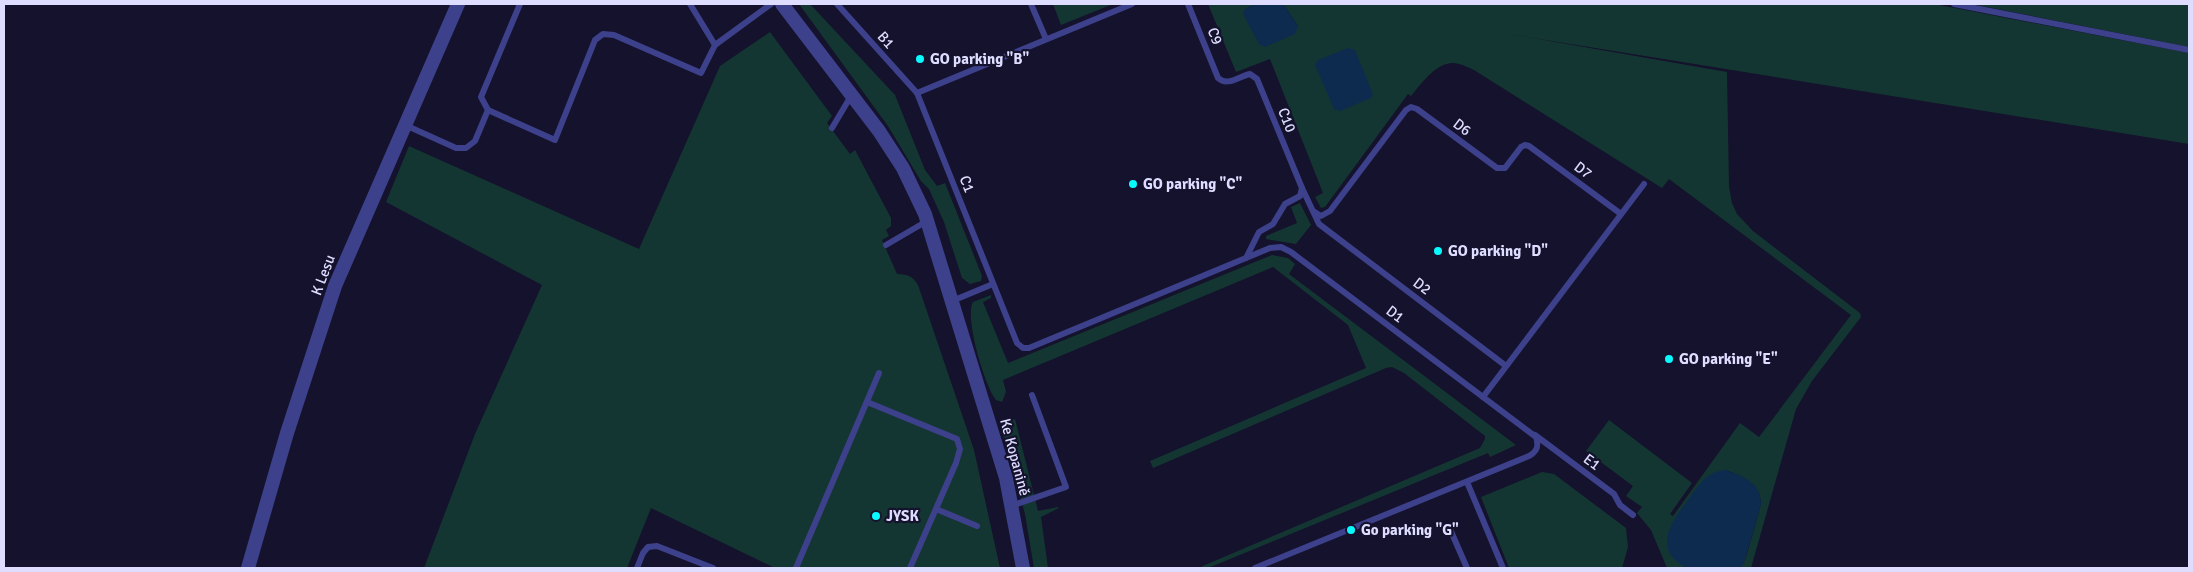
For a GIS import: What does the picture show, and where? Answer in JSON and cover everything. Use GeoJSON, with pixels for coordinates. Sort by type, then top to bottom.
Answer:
{"type":"FeatureCollection","features":[{"type":"Feature","properties":{"kind":"street","name":"K Lesu"},"geometry":{"type":"LineString","coordinates":[[248,568],[287,433],[335,286],[458,4]]}},
{"type":"Feature","properties":{"kind":"street","name":"Ke Kopanině"},"geometry":{"type":"LineString","coordinates":[[782,4],[879,131],[903,168],[927,221],[1006,478],[1023,568]]}},
{"type":"Feature","properties":{"kind":"lane"},"geometry":{"type":"LineString","coordinates":[[520,4],[481,97],[488,110],[555,140],[595,40],[603,34],[614,36],[701,73],[715,45],[771,4]]}},
{"type":"Feature","properties":{"kind":"lane"},"geometry":{"type":"LineString","coordinates":[[690,4],[715,45]]}},
{"type":"Feature","properties":{"kind":"lane","name":"B1"},"geometry":{"type":"LineString","coordinates":[[837,4],[917,94]]}},
{"type":"Feature","properties":{"kind":"lane"},"geometry":{"type":"LineString","coordinates":[[1031,4],[1046,39]]}},
{"type":"Feature","properties":{"kind":"lane"},"geometry":{"type":"LineString","coordinates":[[917,94],[1132,4]]}},
{"type":"Feature","properties":{"kind":"lane","name":"C9"},"geometry":{"type":"LineString","coordinates":[[1188,4],[1218,78]]}},
{"type":"Feature","properties":{"kind":"lane"},"geometry":{"type":"LineString","coordinates":[[1954,4],[2189,50]]}},
{"type":"Feature","properties":{"kind":"lane","name":"C10"},"geometry":{"type":"LineString","coordinates":[[1218,78],[1223,82],[1228,82],[1250,74],[1257,79],[1302,188],[1322,227]]}},
{"type":"Feature","properties":{"kind":"lane","name":"C1"},"geometry":{"type":"LineString","coordinates":[[917,94],[1017,343],[1027,348],[1275,247],[1281,247],[1291,252]]}},
{"type":"Feature","properties":{"kind":"lane"},"geometry":{"type":"LineString","coordinates":[[832,128],[852,95]]}},
{"type":"Feature","properties":{"kind":"lane","name":"D6"},"geometry":{"type":"LineString","coordinates":[[1312,210],[1321,216],[1330,211],[1406,110],[1411,107],[1417,109],[1497,168],[1505,168],[1522,147],[1525,145],[1529,146]]}},
{"type":"Feature","properties":{"kind":"lane"},"geometry":{"type":"LineString","coordinates":[[405,126],[456,148],[466,148],[475,141],[488,110]]}},
{"type":"Feature","properties":{"kind":"lane","name":"D7"},"geometry":{"type":"LineString","coordinates":[[1529,146],[1621,214]]}},
{"type":"Feature","properties":{"kind":"lane"},"geometry":{"type":"LineString","coordinates":[[1483,396],[1644,184]]}},
{"type":"Feature","properties":{"kind":"lane"},"geometry":{"type":"LineString","coordinates":[[1245,259],[1249,255],[1259,232],[1273,224],[1285,204],[1300,196],[1302,188]]}},
{"type":"Feature","properties":{"kind":"lane"},"geometry":{"type":"LineString","coordinates":[[886,244],[927,221]]}},
{"type":"Feature","properties":{"kind":"lane","name":"D2"},"geometry":{"type":"LineString","coordinates":[[1322,227],[1506,366]]}},
{"type":"Feature","properties":{"kind":"lane","name":"D1"},"geometry":{"type":"LineString","coordinates":[[1291,252],[1483,396]]}},
{"type":"Feature","properties":{"kind":"lane"},"geometry":{"type":"LineString","coordinates":[[952,300],[993,284]]}},
{"type":"Feature","properties":{"kind":"lane"},"geometry":{"type":"LineString","coordinates":[[796,568],[879,373]]}},
{"type":"Feature","properties":{"kind":"lane"},"geometry":{"type":"LineString","coordinates":[[1012,506],[1066,486],[1032,395]]}},
{"type":"Feature","properties":{"kind":"lane","name":"E1"},"geometry":{"type":"LineString","coordinates":[[1483,396],[1614,494],[1620,505],[1633,515]]}},
{"type":"Feature","properties":{"kind":"lane"},"geometry":{"type":"LineString","coordinates":[[867,402],[957,440],[960,449],[956,463],[910,568]]}},
{"type":"Feature","properties":{"kind":"lane","name":"E1"},"geometry":{"type":"LineString","coordinates":[[1467,482],[1532,454],[1537,446],[1537,440],[1532,433]]}},
{"type":"Feature","properties":{"kind":"lane"},"geometry":{"type":"LineString","coordinates":[[1255,568],[1467,482],[1503,568]]}},
{"type":"Feature","properties":{"kind":"lane"},"geometry":{"type":"LineString","coordinates":[[936,509],[977,526]]}},
{"type":"Feature","properties":{"kind":"lane"},"geometry":{"type":"LineString","coordinates":[[1450,529],[1467,568]]}},
{"type":"Feature","properties":{"kind":"lane"},"geometry":{"type":"LineString","coordinates":[[637,568],[643,553],[648,547],[657,546],[714,568]]}},
{"type":"Feature","properties":{"kind":"green space"},"geometry":{"type":"Polygon","coordinates":[[[799,4],[810,4],[895,95],[925,170],[937,186],[945,183],[982,276],[981,281],[970,284],[962,278],[944,222],[929,189],[921,181],[888,126],[799,4]]]}},
{"type":"Feature","properties":{"kind":"green space"},"geometry":{"type":"Polygon","coordinates":[[[1053,4],[1113,4],[1061,25],[1053,4]]]}},
{"type":"Feature","properties":{"kind":"green space"},"geometry":{"type":"Polygon","coordinates":[[[1208,4],[1256,4],[1245,9],[1298,26],[1283,4],[1934,4],[2189,53],[2189,144],[1509,34],[1727,72],[1729,187],[1732,203],[1737,214],[1753,231],[1860,313],[1861,317],[1812,381],[1796,409],[1751,568],[1740,568],[1746,557],[1761,504],[1760,497],[1758,491],[1749,481],[1725,470],[1684,567],[1687,568],[1667,568],[1651,530],[1637,513],[1642,507],[1626,496],[1633,486],[1586,451],[1609,420],[1692,483],[1670,514],[1673,516],[1740,423],[1759,437],[1851,315],[1669,179],[1662,188],[1474,70],[1459,64],[1452,63],[1438,68],[1411,96],[1408,94],[1325,207],[1321,208],[1315,197],[1323,193],[1270,59],[1236,72],[1208,4]]]}},
{"type":"Feature","properties":{"kind":"green space"},"geometry":{"type":"Polygon","coordinates":[[[1972,4],[2189,4],[2189,47],[1972,4]]]}},
{"type":"Feature","properties":{"kind":"green space"},"geometry":{"type":"Polygon","coordinates":[[[770,32],[832,116],[827,123],[850,154],[855,150],[891,218],[891,226],[886,230],[889,236],[882,240],[897,274],[909,276],[918,285],[974,450],[1000,568],[775,568],[651,508],[627,568],[424,568],[475,434],[542,285],[386,202],[409,146],[639,249],[720,66],[770,32]]]}},
{"type":"Feature","properties":{"kind":"green space"},"geometry":{"type":"Polygon","coordinates":[[[1300,203],[1311,225],[1296,244],[1266,239],[1266,236],[1297,223],[1291,207],[1300,203]]]}},
{"type":"Feature","properties":{"kind":"green space"},"geometry":{"type":"Polygon","coordinates":[[[1272,255],[1288,258],[1295,264],[1289,274],[1516,445],[1490,457],[1488,453],[1208,568],[1198,568],[1480,448],[1485,436],[1404,373],[1392,367],[1153,468],[1150,461],[1366,368],[1348,325],[1273,267],[1003,380],[1006,392],[1002,402],[996,400],[986,381],[973,336],[971,310],[973,302],[991,295],[991,298],[983,302],[1008,363],[1272,255]]]}},
{"type":"Feature","properties":{"kind":"green space"},"geometry":{"type":"Polygon","coordinates":[[[1015,419],[1038,511],[1059,508],[1041,517],[1048,568],[1034,568],[1025,514],[1001,428],[1003,424],[1015,419]]]}},
{"type":"Feature","properties":{"kind":"green space"},"geometry":{"type":"Polygon","coordinates":[[[1542,472],[1554,474],[1626,528],[1628,547],[1622,568],[1509,568],[1481,497],[1542,472]]]}},
{"type":"Feature","properties":{"kind":"water"},"geometry":{"type":"Polygon","coordinates":[[[1256,4],[1283,4],[1298,26],[1295,34],[1265,47],[1259,44],[1243,14],[1245,9],[1256,4]]]}},
{"type":"Feature","properties":{"kind":"water"},"geometry":{"type":"Polygon","coordinates":[[[1348,48],[1355,50],[1373,94],[1371,98],[1340,111],[1334,109],[1315,65],[1318,60],[1348,48]]]}},
{"type":"Feature","properties":{"kind":"water"},"geometry":{"type":"Polygon","coordinates":[[[1725,470],[1749,481],[1758,490],[1760,496],[1761,504],[1744,563],[1740,568],[1687,568],[1676,561],[1670,553],[1667,545],[1671,527],[1681,509],[1703,481],[1718,471],[1725,470]]]}},
{"type":"Feature","properties":{"kind":"place","name":"GO parking \"B\""},"geometry":{"type":"Point","coordinates":[920,59]}},
{"type":"Feature","properties":{"kind":"place","name":"GO parking \"C\""},"geometry":{"type":"Point","coordinates":[1133,184]}},
{"type":"Feature","properties":{"kind":"place","name":"GO parking \"D\""},"geometry":{"type":"Point","coordinates":[1438,251]}},
{"type":"Feature","properties":{"kind":"place","name":"GO parking \"E\""},"geometry":{"type":"Point","coordinates":[1669,359]}},
{"type":"Feature","properties":{"kind":"place","name":"JYSK"},"geometry":{"type":"Point","coordinates":[876,516]}},
{"type":"Feature","properties":{"kind":"place","name":"Go parking \"G\""},"geometry":{"type":"Point","coordinates":[1351,530]}}]}
